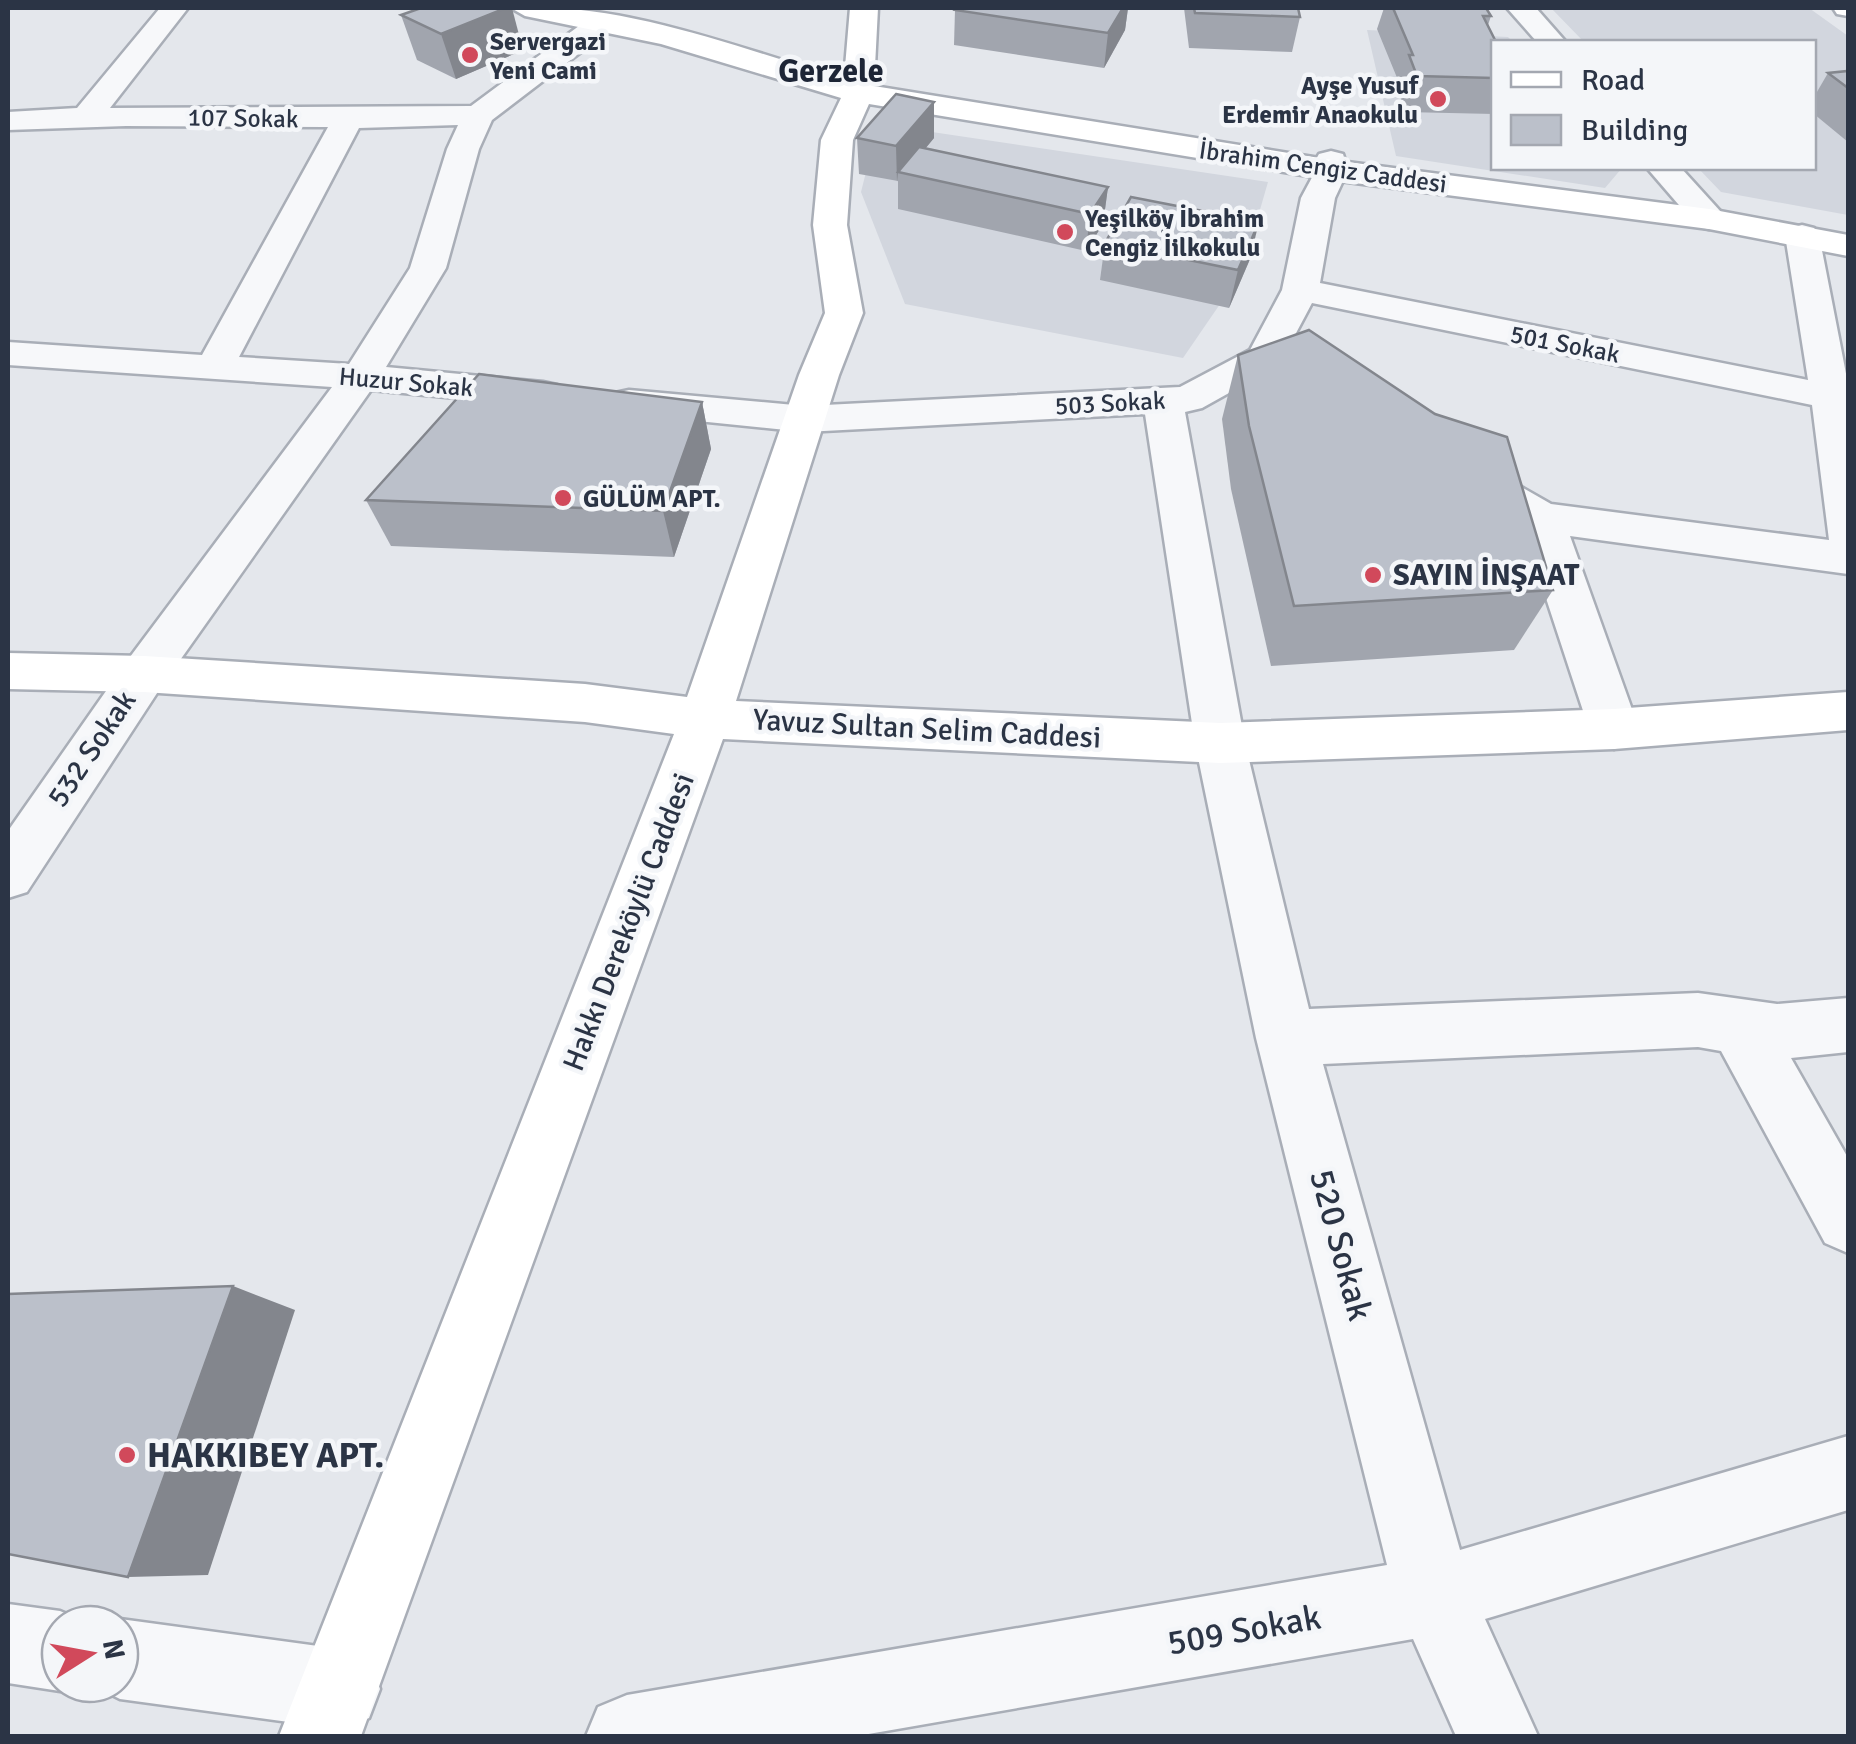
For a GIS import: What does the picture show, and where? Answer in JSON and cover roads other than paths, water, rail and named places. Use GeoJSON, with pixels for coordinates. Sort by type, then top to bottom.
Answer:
{"type":"FeatureCollection","features":[{"type":"Feature","properties":{"kind":"street"},"geometry":{"type":"LineString","coordinates":[[88,115],[174,8]]}},
{"type":"Feature","properties":{"kind":"street","name":"İbrahim Cengiz Caddesi"},"geometry":{"type":"LineString","coordinates":[[526,8],[586,16],[666,36],[858,93],[1332,166],[1704,213],[1848,236]]}},
{"type":"Feature","properties":{"kind":"street"},"geometry":{"type":"LineString","coordinates":[[858,93],[864,8]]}},
{"type":"Feature","properties":{"kind":"street"},"geometry":{"type":"LineString","coordinates":[[1521,8],[1550,40]]}},
{"type":"Feature","properties":{"kind":"street"},"geometry":{"type":"LineString","coordinates":[[480,115],[586,16]]}},
{"type":"Feature","properties":{"kind":"street","name":"Hakkı Dereköylü Caddesi"},"geometry":{"type":"LineString","coordinates":[[330,1713],[706,719],[844,313],[830,225],[836,140],[858,93]]}},
{"type":"Feature","properties":{"kind":"street","name":"107 Sokak"},"geometry":{"type":"LineString","coordinates":[[8,121],[88,115],[348,119],[480,115]]}},
{"type":"Feature","properties":{"kind":"street","name":"532 Sokak"},"geometry":{"type":"LineString","coordinates":[[8,875],[144,674],[360,377],[428,268],[463,149],[480,115]]}},
{"type":"Feature","properties":{"kind":"street"},"geometry":{"type":"LineString","coordinates":[[215,366],[348,119]]}},
{"type":"Feature","properties":{"kind":"street","name":"503 Sokak"},"geometry":{"type":"LineString","coordinates":[[805,419],[1188,399],[1282,367],[1318,198],[1332,166]]}},
{"type":"Feature","properties":{"kind":"street"},"geometry":{"type":"LineString","coordinates":[[1665,170],[1704,213]]}},
{"type":"Feature","properties":{"kind":"street","name":"İbrahim Cengiz Caddesi"},"geometry":{"type":"LineString","coordinates":[[1704,213],[1848,244]]}},
{"type":"Feature","properties":{"kind":"street"},"geometry":{"type":"LineString","coordinates":[[1802,235],[1831,397],[1848,534]]}},
{"type":"Feature","properties":{"kind":"street","name":"501 Sokak"},"geometry":{"type":"LineString","coordinates":[[1300,290],[1831,397]]}},
{"type":"Feature","properties":{"kind":"street","name":"Huzur Sokak"},"geometry":{"type":"LineString","coordinates":[[8,354],[360,377],[805,419]]}},
{"type":"Feature","properties":{"kind":"street","name":"520 Sokak"},"geometry":{"type":"LineString","coordinates":[[1163,400],[1220,743],[1286,1038],[1434,1596],[1497,1736]]}},
{"type":"Feature","properties":{"kind":"street"},"geometry":{"type":"LineString","coordinates":[[1438,457],[1541,517],[1848,558]]}},
{"type":"Feature","properties":{"kind":"street"},"geometry":{"type":"LineString","coordinates":[[1541,517],[1614,729]]}},
{"type":"Feature","properties":{"kind":"street","name":"Yavuz Sultan Selim Caddesi"},"geometry":{"type":"LineString","coordinates":[[8,671],[144,674],[584,703],[706,719],[1220,743],[1614,729],[1848,711]]}},
{"type":"Feature","properties":{"kind":"street"},"geometry":{"type":"LineString","coordinates":[[1286,1038],[1698,1020],[1776,1032],[1848,1025]]}},
{"type":"Feature","properties":{"kind":"street"},"geometry":{"type":"LineString","coordinates":[[1739,1026],[1848,1220]]}},
{"type":"Feature","properties":{"kind":"street","name":"509 Sokak"},"geometry":{"type":"LineString","coordinates":[[627,1736],[1434,1596],[1848,1473]]}},
{"type":"Feature","properties":{"kind":"street"},"geometry":{"type":"LineString","coordinates":[[8,1644],[40,1648]]}},
{"type":"Feature","properties":{"kind":"street"},"geometry":{"type":"LineString","coordinates":[[140,1664],[330,1713]]}},
{"type":"Feature","properties":{"kind":"place","name":"Servergazi Yeni Cami"},"geometry":{"type":"Point","coordinates":[470,55]}},
{"type":"Feature","properties":{"kind":"place","name":"Ayşe Yusuf Erdemir Anaokulu"},"geometry":{"type":"Point","coordinates":[1438,99]}},
{"type":"Feature","properties":{"kind":"place","name":"Yeşilköy İbrahim Cengiz İilkokulu"},"geometry":{"type":"Point","coordinates":[1065,232]}},
{"type":"Feature","properties":{"kind":"place","name":"GÜLÜM APT."},"geometry":{"type":"Point","coordinates":[563,498]}},
{"type":"Feature","properties":{"kind":"place","name":"SAYIN İNŞAAT"},"geometry":{"type":"Point","coordinates":[1373,575]}},
{"type":"Feature","properties":{"kind":"place","name":"HAKKIBEY APT."},"geometry":{"type":"Point","coordinates":[127,1455]}},
{"type":"Feature","properties":{"kind":"district","name":"Gerzele"},"geometry":{"type":"Point","coordinates":[831,71]}}]}
